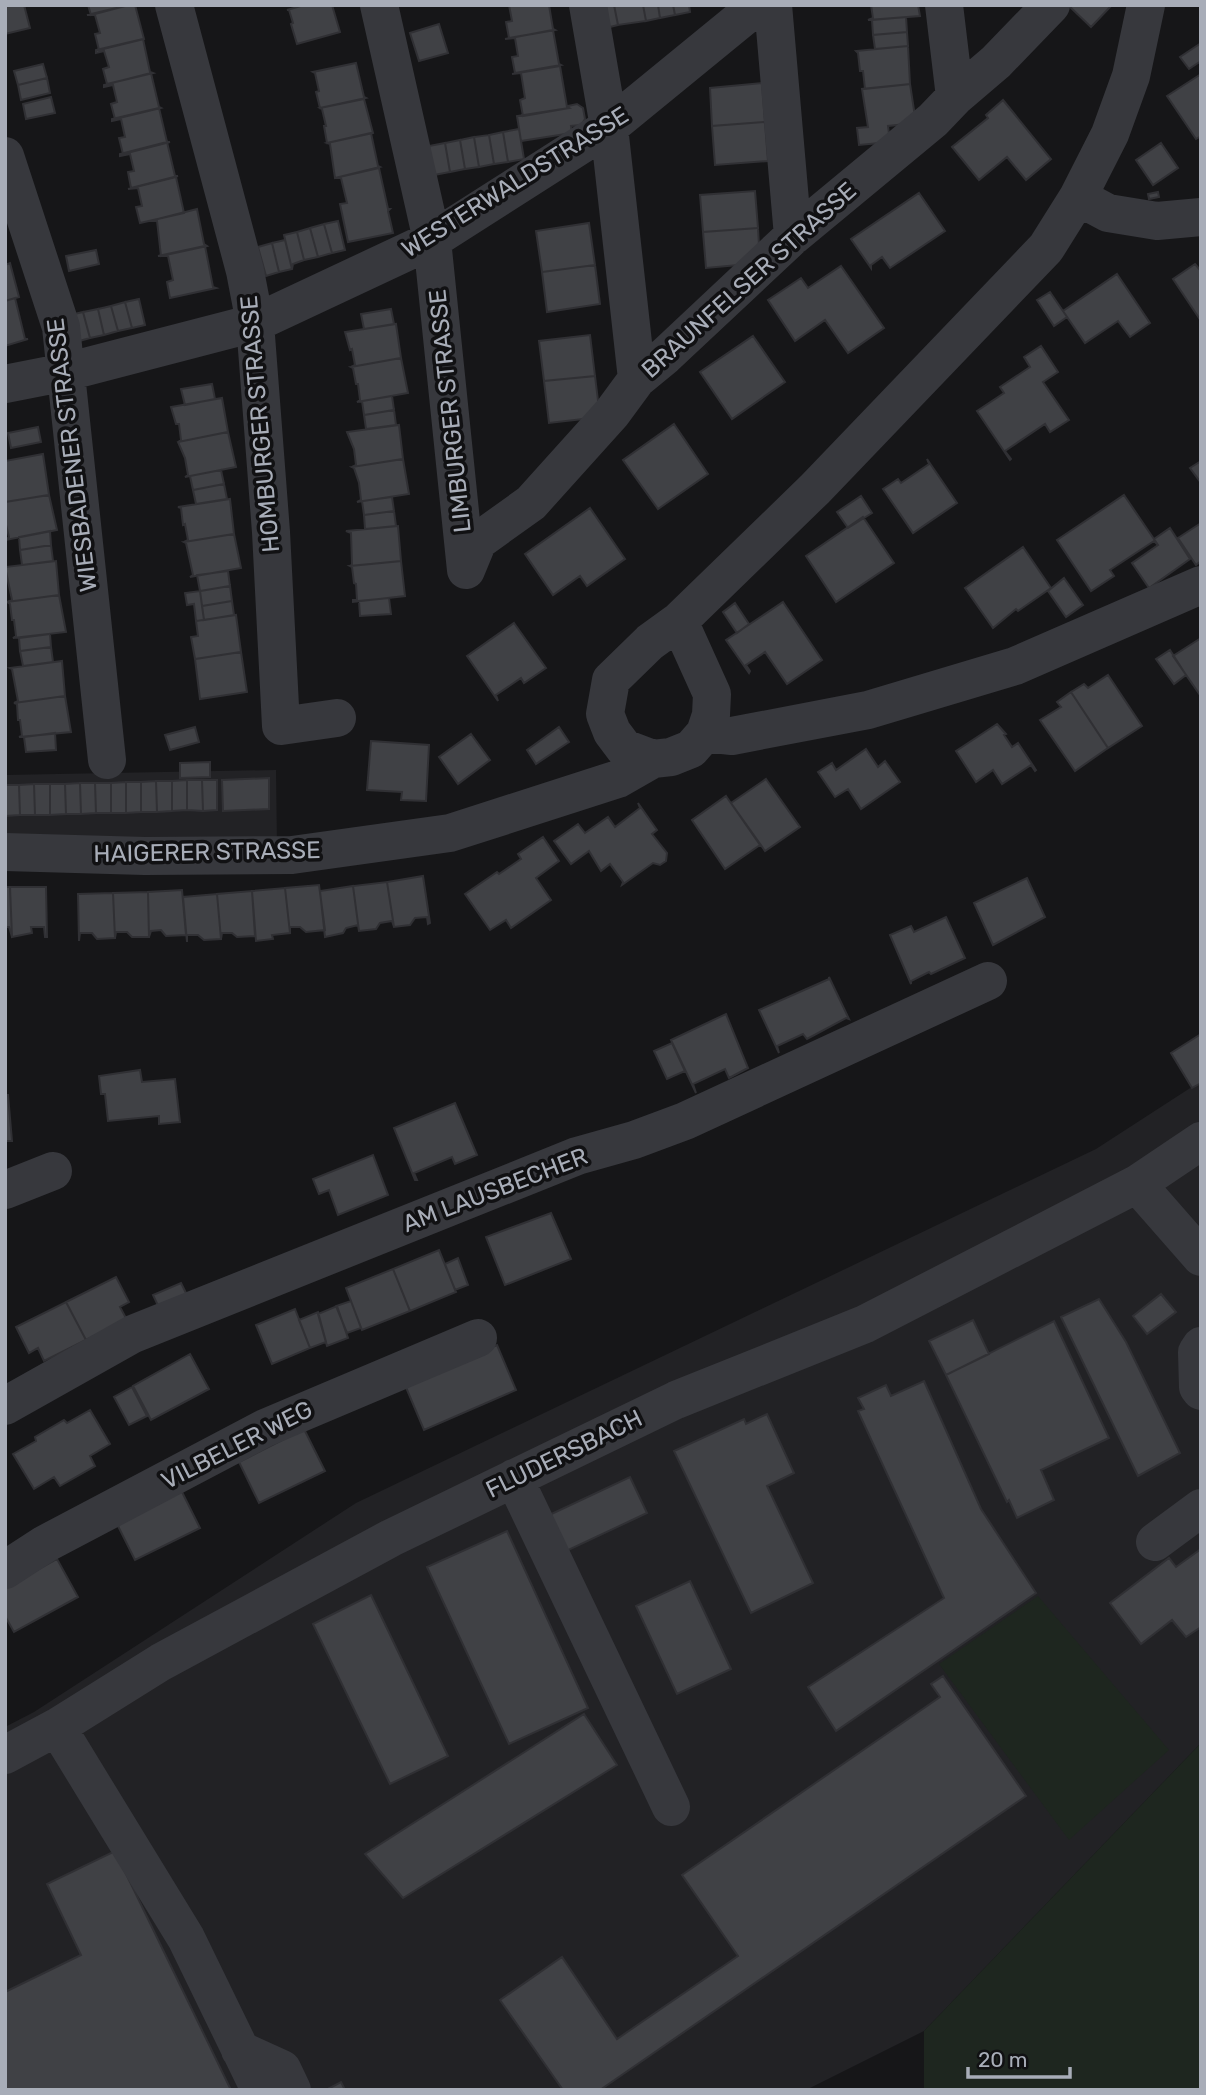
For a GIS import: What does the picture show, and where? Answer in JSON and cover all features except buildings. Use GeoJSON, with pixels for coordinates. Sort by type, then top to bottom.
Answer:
{"type":"FeatureCollection","features":[{"type":"Feature","properties":{"kind":"street","name":"HOMBURGER STRASSE"},"geometry":{"type":"LineString","coordinates":[[174,5],[245,271],[255,324],[271,532],[281,726],[337,718]]}},
{"type":"Feature","properties":{"kind":"street","name":"LIMBURGER STRASSE"},"geometry":{"type":"LineString","coordinates":[[379,5],[432,240],[466,570]]}},
{"type":"Feature","properties":{"kind":"street"},"geometry":{"type":"LineString","coordinates":[[588,5],[610,127],[637,379]]}},
{"type":"Feature","properties":{"kind":"street","name":"WESTERWALDSTRASSE"},"geometry":{"type":"LineString","coordinates":[[5,384],[66,372],[255,324],[432,240],[610,127],[758,5]]}},
{"type":"Feature","properties":{"kind":"street"},"geometry":{"type":"LineString","coordinates":[[773,5],[793,236]]}},
{"type":"Feature","properties":{"kind":"street"},"geometry":{"type":"LineString","coordinates":[[944,5],[955,97]]}},
{"type":"Feature","properties":{"kind":"street","name":"BRAUNFELSER STRASSE"},"geometry":{"type":"LineString","coordinates":[[466,570],[478,541],[531,503],[612,413],[637,379],[793,236],[933,120],[996,62],[1051,5]]}},
{"type":"Feature","properties":{"kind":"street"},"geometry":{"type":"LineString","coordinates":[[679,621],[712,694],[711,715],[705,733],[691,749],[671,757],[653,759],[624,748],[612,733],[605,714],[611,680],[650,642],[679,621],[815,489],[1046,248],[1078,197],[1110,134],[1131,76],[1146,5]]}},
{"type":"Feature","properties":{"kind":"street","name":"WIESBADENER STRASSE"},"geometry":{"type":"LineString","coordinates":[[5,156],[61,327],[107,760]]}},
{"type":"Feature","properties":{"kind":"street"},"geometry":{"type":"LineString","coordinates":[[1078,197],[1108,213],[1157,221],[1201,217]]}},
{"type":"Feature","properties":{"kind":"street"},"geometry":{"type":"LineString","coordinates":[[705,733],[732,736],[868,710],[1015,666],[1201,585]]}},
{"type":"Feature","properties":{"kind":"street","name":"HAIGERER STRASSE"},"geometry":{"type":"LineString","coordinates":[[5,852],[145,856],[292,855],[450,833],[618,779],[653,759]]}},
{"type":"Feature","properties":{"kind":"street","name":"AM LAUSBECHER"},"geometry":{"type":"LineString","coordinates":[[5,1406],[133,1334],[578,1156],[634,1140],[685,1121],[988,981]]}},
{"type":"Feature","properties":{"kind":"street","name":"FLUDERSBACH"},"geometry":{"type":"LineString","coordinates":[[5,1755],[57,1727],[161,1662],[391,1538],[676,1400],[865,1324],[1137,1184],[1201,1141]]}},
{"type":"Feature","properties":{"kind":"street"},"geometry":{"type":"LineString","coordinates":[[5,1190],[53,1171]]}},
{"type":"Feature","properties":{"kind":"street"},"geometry":{"type":"LineString","coordinates":[[1137,1184],[1201,1257]]}},
{"type":"Feature","properties":{"kind":"street","name":"VILBELER WEG"},"geometry":{"type":"LineString","coordinates":[[5,1570],[45,1544],[265,1428],[478,1338]]}},
{"type":"Feature","properties":{"kind":"street"},"geometry":{"type":"LineString","coordinates":[[1201,1346],[1197,1352],[1198,1387],[1201,1391]]}},
{"type":"Feature","properties":{"kind":"street"},"geometry":{"type":"LineString","coordinates":[[514,1478],[671,1807]]}},
{"type":"Feature","properties":{"kind":"street"},"geometry":{"type":"LineString","coordinates":[[1156,1542],[1201,1508]]}},
{"type":"Feature","properties":{"kind":"street"},"geometry":{"type":"LineString","coordinates":[[57,1727],[186,1938],[260,2090]]}},
{"type":"Feature","properties":{"kind":"street"},"geometry":{"type":"LineString","coordinates":[[240,2050],[282,2069],[292,2090]]}},
{"type":"Feature","properties":{"kind":"shaded area"},"geometry":{"type":"Polygon","coordinates":[[[276,770],[277,846],[5,850],[5,775],[276,770]]]}},
{"type":"Feature","properties":{"kind":"shaded area"},"geometry":{"type":"Polygon","coordinates":[[[1201,1081],[1201,1743],[924,2031],[806,2090],[5,2090],[5,1727],[34,1712],[356,1503],[1096,1149],[1201,1081]]]}},
{"type":"Feature","properties":{"kind":"shaded area"},"geometry":{"type":"Polygon","coordinates":[[[1038,1596],[1169,1750],[1069,1840],[939,1664],[1038,1596]]]}},
{"type":"Feature","properties":{"kind":"shaded area"},"geometry":{"type":"Polygon","coordinates":[[[1201,1743],[1201,2090],[924,2090],[924,2031],[1201,1743]]]}}]}
